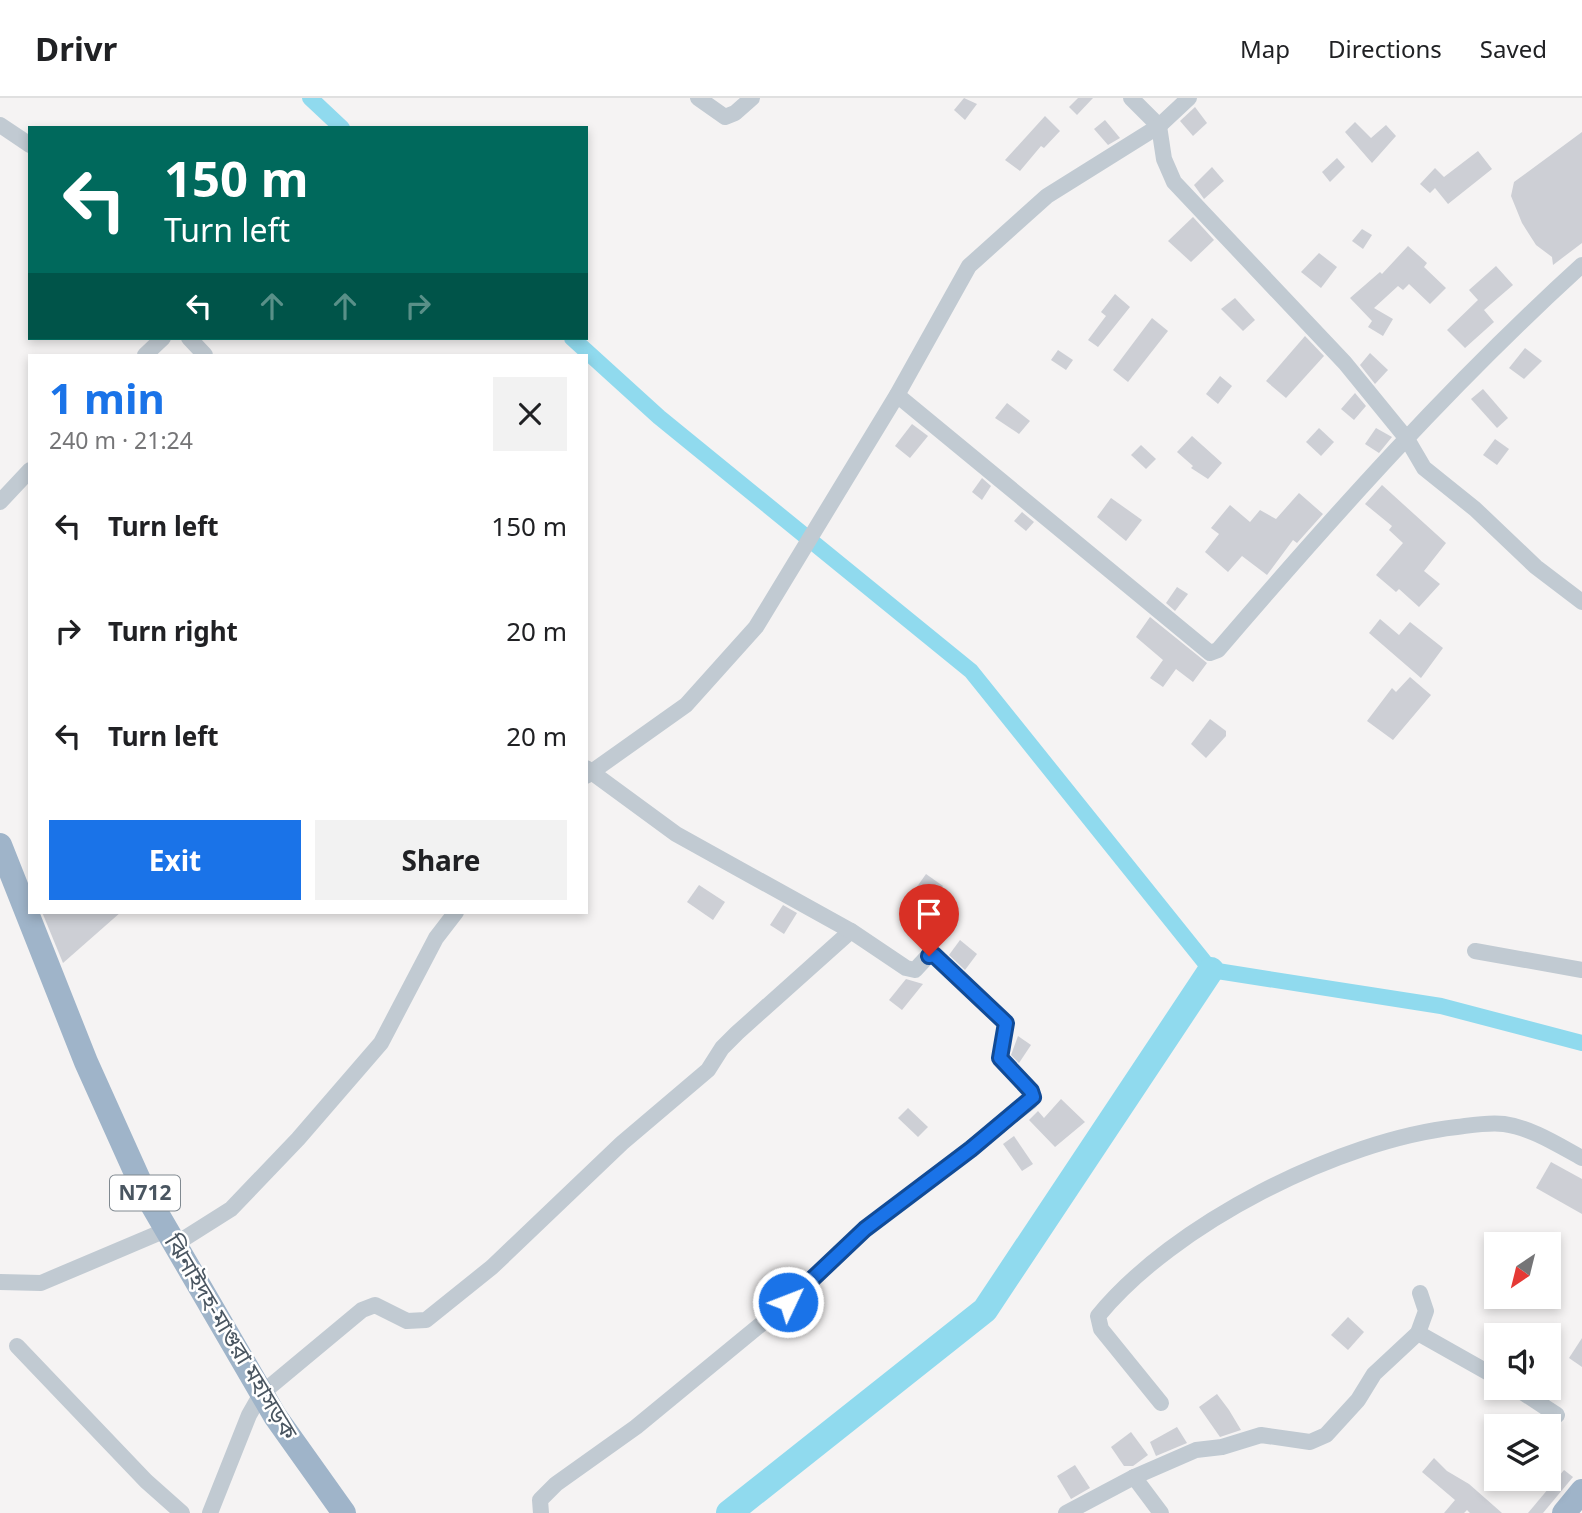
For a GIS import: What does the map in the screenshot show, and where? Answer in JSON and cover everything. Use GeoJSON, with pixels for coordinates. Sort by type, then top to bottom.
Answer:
{"type":"FeatureCollection","features":[{"type":"Feature","properties":{"kind":"highway","name":"ঝিনাইদহ-মাগুরা মহাসড়ক"},"geometry":{"type":"LineString","coordinates":[[0,845],[25,892]]}},
{"type":"Feature","properties":{"kind":"highway","name":"ঝিনাইদহ-মাগুরা মহাসড়ক"},"geometry":{"type":"LineString","coordinates":[[33,914],[86,1062],[144,1191],[261,1394],[344,1513]]}},
{"type":"Feature","properties":{"kind":"highway"},"geometry":{"type":"LineString","coordinates":[[1564,1513],[1582,1491]]}},
{"type":"Feature","properties":{"kind":"street"},"geometry":{"type":"LineString","coordinates":[[698,98],[725,117],[736,113],[752,98]]}},
{"type":"Feature","properties":{"kind":"street"},"geometry":{"type":"LineString","coordinates":[[1131,98],[1159,126],[1164,159],[1174,182],[1345,363],[1406,439],[1424,468],[1475,509],[1536,567],[1582,602]]}},
{"type":"Feature","properties":{"kind":"street"},"geometry":{"type":"LineString","coordinates":[[541,1513],[540,1500],[556,1484],[636,1427],[788,1302],[865,1229],[1030,1102],[1031,1091],[1000,1058],[1006,1023],[934,955],[911,970],[851,931],[676,834],[588,772],[686,705],[756,627],[897,395],[960,280],[981,254],[1047,196],[1159,126],[1189,98]]}},
{"type":"Feature","properties":{"kind":"street"},"geometry":{"type":"LineString","coordinates":[[0,125],[28,144]]}},
{"type":"Feature","properties":{"kind":"street"},"geometry":{"type":"LineString","coordinates":[[897,395],[1210,653],[1218,650],[1406,439],[1525,317],[1582,265]]}},
{"type":"Feature","properties":{"kind":"street"},"geometry":{"type":"LineString","coordinates":[[146,354],[161,340]]}},
{"type":"Feature","properties":{"kind":"street"},"geometry":{"type":"LineString","coordinates":[[191,340],[204,354]]}},
{"type":"Feature","properties":{"kind":"street"},"geometry":{"type":"LineString","coordinates":[[0,502],[28,472]]}},
{"type":"Feature","properties":{"kind":"street"},"geometry":{"type":"LineString","coordinates":[[0,1282],[41,1283],[170,1237],[231,1209],[298,1139],[381,1042],[436,938],[454,914]]}},
{"type":"Feature","properties":{"kind":"street"},"geometry":{"type":"LineString","coordinates":[[210,1513],[249,1415],[261,1394],[362,1310],[375,1305],[407,1321],[426,1320],[492,1267],[622,1143],[708,1070],[722,1048],[737,1033],[851,931]]}},
{"type":"Feature","properties":{"kind":"street"},"geometry":{"type":"LineString","coordinates":[[1475,951],[1582,970]]}},
{"type":"Feature","properties":{"kind":"street"},"geometry":{"type":"LineString","coordinates":[[1161,1403],[1101,1329],[1098,1316],[1130,1280],[1254,1195],[1383,1140],[1487,1123],[1526,1130],[1582,1158]]}},
{"type":"Feature","properties":{"kind":"street"},"geometry":{"type":"LineString","coordinates":[[1066,1513],[1134,1477],[1196,1450],[1222,1447],[1261,1435],[1310,1441],[1326,1435],[1358,1399],[1374,1374],[1418,1333],[1426,1311],[1420,1293]]}},
{"type":"Feature","properties":{"kind":"street"},"geometry":{"type":"LineString","coordinates":[[1418,1333],[1484,1370]]}},
{"type":"Feature","properties":{"kind":"street"},"geometry":{"type":"LineString","coordinates":[[17,1346],[146,1480],[182,1513]]}},
{"type":"Feature","properties":{"kind":"street"},"geometry":{"type":"LineString","coordinates":[[1535,1400],[1556,1414]]}},
{"type":"Feature","properties":{"kind":"street"},"geometry":{"type":"LineString","coordinates":[[1134,1477],[1161,1513]]}},
{"type":"Feature","properties":{"kind":"building"},"geometry":{"type":"Polygon","coordinates":[[[964,98],[977,104],[965,120],[954,110],[964,98]]]}},
{"type":"Feature","properties":{"kind":"building"},"geometry":{"type":"Polygon","coordinates":[[[1078,98],[1093,98],[1077,115],[1069,107],[1078,98]]]}},
{"type":"Feature","properties":{"kind":"building"},"geometry":{"type":"Polygon","coordinates":[[[1195,107],[1207,123],[1193,136],[1180,121],[1195,107]]]}},
{"type":"Feature","properties":{"kind":"building"},"geometry":{"type":"Polygon","coordinates":[[[1045,116],[1060,131],[1044,148],[1041,146],[1020,171],[1005,160],[1045,116]]]}},
{"type":"Feature","properties":{"kind":"building"},"geometry":{"type":"Polygon","coordinates":[[[1105,120],[1120,138],[1108,145],[1094,129],[1105,120]]]}},
{"type":"Feature","properties":{"kind":"building"},"geometry":{"type":"Polygon","coordinates":[[[1355,122],[1371,138],[1386,125],[1396,136],[1372,163],[1345,132],[1355,122]]]}},
{"type":"Feature","properties":{"kind":"building"},"geometry":{"type":"Polygon","coordinates":[[[1582,132],[1582,243],[1553,265],[1552,257],[1536,245],[1522,223],[1511,196],[1514,182],[1582,132]]]}},
{"type":"Feature","properties":{"kind":"building"},"geometry":{"type":"Polygon","coordinates":[[[1478,151],[1492,169],[1448,204],[1435,188],[1430,193],[1420,184],[1435,168],[1444,177],[1478,151]]]}},
{"type":"Feature","properties":{"kind":"building"},"geometry":{"type":"Polygon","coordinates":[[[1337,158],[1345,167],[1330,182],[1322,172],[1337,158]]]}},
{"type":"Feature","properties":{"kind":"building"},"geometry":{"type":"Polygon","coordinates":[[[1212,167],[1224,181],[1204,199],[1194,185],[1212,167]]]}},
{"type":"Feature","properties":{"kind":"building"},"geometry":{"type":"Polygon","coordinates":[[[1193,217],[1214,240],[1191,262],[1168,241],[1193,217]]]}},
{"type":"Feature","properties":{"kind":"building"},"geometry":{"type":"Polygon","coordinates":[[[1362,229],[1372,235],[1363,249],[1352,241],[1362,229]]]}},
{"type":"Feature","properties":{"kind":"building"},"geometry":{"type":"Polygon","coordinates":[[[1408,246],[1427,263],[1424,267],[1446,288],[1430,304],[1409,284],[1403,290],[1398,286],[1374,308],[1393,319],[1383,336],[1368,327],[1372,321],[1350,298],[1380,272],[1382,274],[1408,246]]]}},
{"type":"Feature","properties":{"kind":"building"},"geometry":{"type":"Polygon","coordinates":[[[1319,253],[1337,267],[1321,288],[1301,272],[1319,253]]]}},
{"type":"Feature","properties":{"kind":"building"},"geometry":{"type":"Polygon","coordinates":[[[1496,266],[1513,285],[1484,310],[1494,322],[1465,348],[1447,330],[1478,300],[1469,290],[1496,266]]]}},
{"type":"Feature","properties":{"kind":"building"},"geometry":{"type":"Polygon","coordinates":[[[1115,294],[1130,307],[1098,347],[1088,340],[1106,316],[1101,312],[1115,294]]]}},
{"type":"Feature","properties":{"kind":"building"},"geometry":{"type":"Polygon","coordinates":[[[1235,298],[1255,320],[1243,331],[1221,309],[1235,298]]]}},
{"type":"Feature","properties":{"kind":"building"},"geometry":{"type":"Polygon","coordinates":[[[1152,318],[1168,331],[1128,382],[1113,370],[1152,318]]]}},
{"type":"Feature","properties":{"kind":"building"},"geometry":{"type":"Polygon","coordinates":[[[1305,336],[1324,356],[1286,398],[1266,381],[1305,336]]]}},
{"type":"Feature","properties":{"kind":"building"},"geometry":{"type":"Polygon","coordinates":[[[1525,348],[1542,361],[1524,379],[1509,368],[1525,348]]]}},
{"type":"Feature","properties":{"kind":"building"},"geometry":{"type":"Polygon","coordinates":[[[1058,350],[1073,360],[1066,370],[1051,360],[1058,350]]]}},
{"type":"Feature","properties":{"kind":"building"},"geometry":{"type":"Polygon","coordinates":[[[1370,353],[1388,370],[1375,384],[1360,365],[1370,353]]]}},
{"type":"Feature","properties":{"kind":"building"},"geometry":{"type":"Polygon","coordinates":[[[1220,376],[1232,386],[1218,404],[1206,394],[1220,376]]]}},
{"type":"Feature","properties":{"kind":"building"},"geometry":{"type":"Polygon","coordinates":[[[1483,389],[1508,418],[1497,428],[1471,399],[1483,389]]]}},
{"type":"Feature","properties":{"kind":"building"},"geometry":{"type":"Polygon","coordinates":[[[1355,393],[1366,406],[1354,420],[1341,409],[1355,393]]]}},
{"type":"Feature","properties":{"kind":"building"},"geometry":{"type":"Polygon","coordinates":[[[1007,403],[1030,421],[1019,434],[995,418],[1007,403]]]}},
{"type":"Feature","properties":{"kind":"building"},"geometry":{"type":"Polygon","coordinates":[[[912,424],[928,436],[910,458],[895,446],[912,424]]]}},
{"type":"Feature","properties":{"kind":"building"},"geometry":{"type":"Polygon","coordinates":[[[1319,428],[1334,442],[1321,456],[1306,442],[1319,428]]]}},
{"type":"Feature","properties":{"kind":"building"},"geometry":{"type":"Polygon","coordinates":[[[1376,428],[1392,437],[1379,453],[1365,444],[1376,428]]]}},
{"type":"Feature","properties":{"kind":"building"},"geometry":{"type":"Polygon","coordinates":[[[1192,436],[1222,463],[1208,479],[1191,468],[1193,466],[1177,452],[1192,436]]]}},
{"type":"Feature","properties":{"kind":"building"},"geometry":{"type":"Polygon","coordinates":[[[1495,439],[1509,449],[1497,465],[1483,455],[1495,439]]]}},
{"type":"Feature","properties":{"kind":"building"},"geometry":{"type":"Polygon","coordinates":[[[1141,445],[1156,459],[1146,469],[1131,455],[1141,445]]]}},
{"type":"Feature","properties":{"kind":"building"},"geometry":{"type":"Polygon","coordinates":[[[982,478],[991,486],[982,500],[972,492],[982,478]]]}},
{"type":"Feature","properties":{"kind":"building"},"geometry":{"type":"Polygon","coordinates":[[[1382,485],[1446,543],[1424,571],[1440,584],[1419,607],[1399,589],[1396,592],[1376,575],[1403,543],[1389,530],[1392,526],[1365,504],[1382,485]]]}},
{"type":"Feature","properties":{"kind":"building"},"geometry":{"type":"Polygon","coordinates":[[[1299,493],[1323,514],[1297,543],[1293,540],[1267,575],[1242,556],[1228,572],[1205,552],[1219,534],[1211,528],[1230,505],[1250,522],[1260,510],[1276,519],[1299,493]]]}},
{"type":"Feature","properties":{"kind":"building"},"geometry":{"type":"Polygon","coordinates":[[[1111,498],[1142,520],[1126,541],[1097,517],[1111,498]]]}},
{"type":"Feature","properties":{"kind":"building"},"geometry":{"type":"Polygon","coordinates":[[[1022,512],[1034,522],[1026,531],[1014,521],[1022,512]]]}},
{"type":"Feature","properties":{"kind":"building"},"geometry":{"type":"Polygon","coordinates":[[[1177,587],[1188,594],[1175,611],[1166,603],[1177,587]]]}},
{"type":"Feature","properties":{"kind":"building"},"geometry":{"type":"Polygon","coordinates":[[[1150,617],[1207,663],[1193,682],[1176,669],[1163,687],[1150,678],[1163,660],[1136,637],[1150,617]]]}},
{"type":"Feature","properties":{"kind":"building"},"geometry":{"type":"Polygon","coordinates":[[[1380,619],[1399,635],[1410,622],[1443,648],[1421,678],[1369,633],[1380,619]]]}},
{"type":"Feature","properties":{"kind":"building"},"geometry":{"type":"Polygon","coordinates":[[[1410,677],[1431,695],[1393,740],[1367,721],[1392,688],[1396,692],[1410,677]]]}},
{"type":"Feature","properties":{"kind":"building"},"geometry":{"type":"Polygon","coordinates":[[[1210,719],[1226,731],[1226,736],[1206,758],[1191,744],[1210,719]]]}},
{"type":"Feature","properties":{"kind":"building"},"geometry":{"type":"Polygon","coordinates":[[[926,874],[943,886],[931,903],[914,891],[926,874]]]}},
{"type":"Feature","properties":{"kind":"building"},"geometry":{"type":"Polygon","coordinates":[[[699,885],[725,902],[713,920],[687,902],[699,885]]]}},
{"type":"Feature","properties":{"kind":"building"},"geometry":{"type":"Polygon","coordinates":[[[783,905],[797,913],[784,934],[770,925],[783,905]]]}},
{"type":"Feature","properties":{"kind":"building"},"geometry":{"type":"Polygon","coordinates":[[[43,914],[119,914],[63,963],[43,914]]]}},
{"type":"Feature","properties":{"kind":"building"},"geometry":{"type":"Polygon","coordinates":[[[960,940],[977,954],[965,970],[949,955],[960,940]]]}},
{"type":"Feature","properties":{"kind":"building"},"geometry":{"type":"Polygon","coordinates":[[[906,979],[923,984],[902,1010],[889,1000],[906,979]]]}},
{"type":"Feature","properties":{"kind":"building"},"geometry":{"type":"Polygon","coordinates":[[[1018,1036],[1031,1045],[1019,1063],[1011,1055],[1018,1036]]]}},
{"type":"Feature","properties":{"kind":"building"},"geometry":{"type":"Polygon","coordinates":[[[1061,1099],[1085,1122],[1055,1147],[1029,1120],[1038,1111],[1044,1118],[1061,1099]]]}},
{"type":"Feature","properties":{"kind":"building"},"geometry":{"type":"Polygon","coordinates":[[[908,1108],[928,1127],[918,1137],[898,1118],[908,1108]]]}},
{"type":"Feature","properties":{"kind":"building"},"geometry":{"type":"Polygon","coordinates":[[[1014,1136],[1033,1164],[1022,1171],[1003,1144],[1014,1136]]]}},
{"type":"Feature","properties":{"kind":"building"},"geometry":{"type":"Polygon","coordinates":[[[1551,1162],[1582,1179],[1582,1214],[1536,1188],[1551,1162]]]}},
{"type":"Feature","properties":{"kind":"building"},"geometry":{"type":"Polygon","coordinates":[[[1348,1317],[1364,1332],[1348,1350],[1331,1335],[1348,1317]]]}},
{"type":"Feature","properties":{"kind":"building"},"geometry":{"type":"Polygon","coordinates":[[[1582,1338],[1582,1367],[1569,1358],[1582,1338]]]}},
{"type":"Feature","properties":{"kind":"building"},"geometry":{"type":"Polygon","coordinates":[[[1217,1394],[1241,1430],[1220,1437],[1199,1407],[1217,1394]]]}},
{"type":"Feature","properties":{"kind":"building"},"geometry":{"type":"Polygon","coordinates":[[[1177,1427],[1187,1443],[1156,1456],[1150,1442],[1177,1427]]]}},
{"type":"Feature","properties":{"kind":"building"},"geometry":{"type":"Polygon","coordinates":[[[1131,1432],[1148,1455],[1133,1466],[1124,1466],[1111,1447],[1131,1432]]]}},
{"type":"Feature","properties":{"kind":"building"},"geometry":{"type":"Polygon","coordinates":[[[1434,1458],[1502,1513],[1470,1513],[1467,1510],[1464,1513],[1444,1513],[1455,1500],[1422,1472],[1434,1458]]]}},
{"type":"Feature","properties":{"kind":"building"},"geometry":{"type":"Polygon","coordinates":[[[1075,1465],[1090,1488],[1071,1499],[1057,1476],[1075,1465]]]}},
{"type":"Feature","properties":{"kind":"building"},"geometry":{"type":"Polygon","coordinates":[[[1564,1470],[1573,1477],[1543,1513],[1528,1513],[1546,1491],[1561,1491],[1561,1474],[1564,1470]]]}},
{"type":"Feature","properties":{"kind":"waterway"},"geometry":{"type":"LineString","coordinates":[[310,98],[340,126]]}},
{"type":"Feature","properties":{"kind":"waterway"},"geometry":{"type":"LineString","coordinates":[[574,340],[659,417],[971,671],[1211,970],[1441,1006],[1582,1043]]}},
{"type":"Feature","properties":{"kind":"waterway"},"geometry":{"type":"LineString","coordinates":[[729,1513],[985,1310],[1211,970]]}},
{"type":"Feature","properties":{"kind":"route"},"geometry":{"type":"LineString","coordinates":[[788,1302],[865,1229],[951,1165],[1033,1097],[1031,1091],[1000,1058],[1006,1023],[934,955],[929,956]]}}]}
